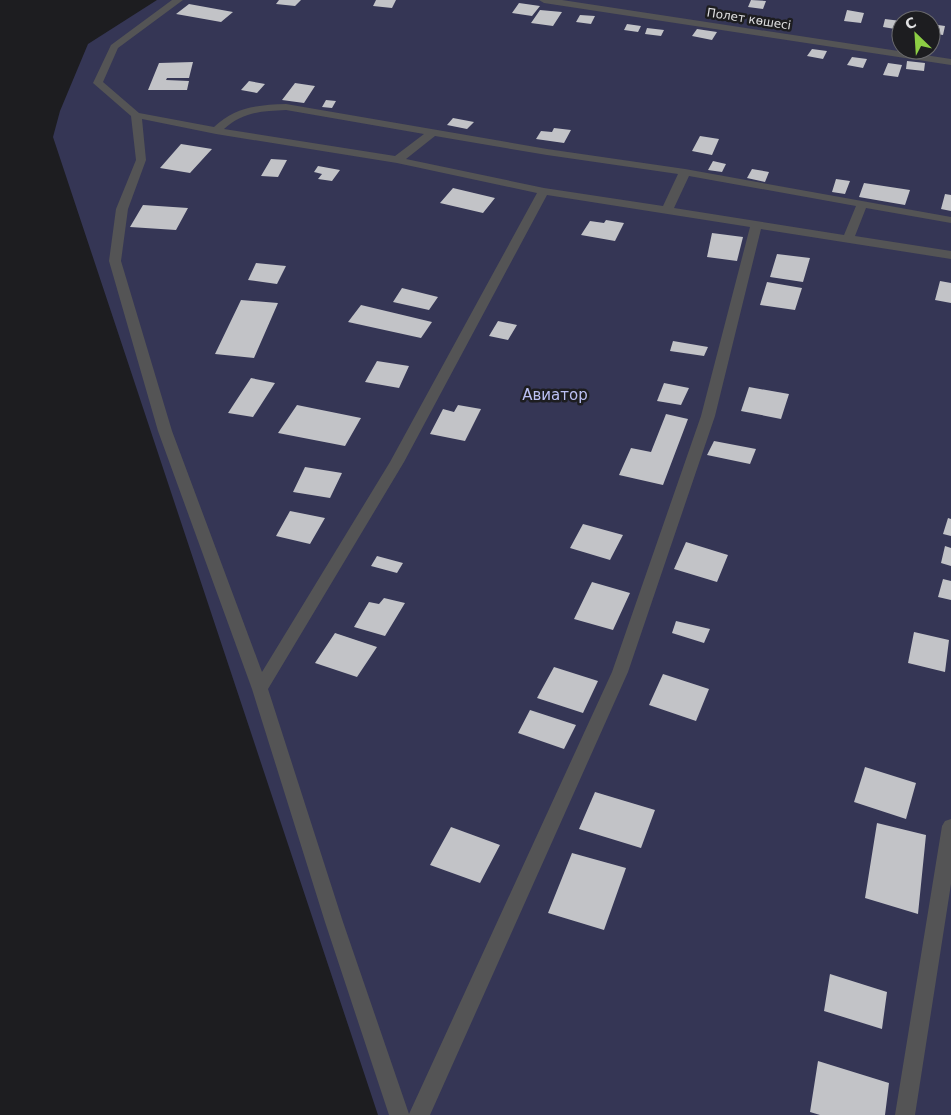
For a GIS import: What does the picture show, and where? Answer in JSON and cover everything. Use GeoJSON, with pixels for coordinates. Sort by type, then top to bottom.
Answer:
{"type":"FeatureCollection","features":[{"type":"Feature","properties":{"kind":"street"},"geometry":{"type":"LineString","coordinates":[[178,0],[114,47],[98,83],[136,115],[216,131],[397,160],[544,191],[951,255]]}},
{"type":"Feature","properties":{"kind":"street","name":"Полет көшесі"},"geometry":{"type":"LineString","coordinates":[[544,0],[951,62]]}},
{"type":"Feature","properties":{"kind":"street"},"geometry":{"type":"LineString","coordinates":[[216,131],[228,119],[250,108],[286,107],[547,152],[685,172],[951,220]]}},
{"type":"Feature","properties":{"kind":"street"},"geometry":{"type":"LineString","coordinates":[[136,115],[141,160],[122,209],[115,261],[165,431],[260,689],[334,922],[399,1115]]}},
{"type":"Feature","properties":{"kind":"street"},"geometry":{"type":"LineString","coordinates":[[397,160],[434,131]]}},
{"type":"Feature","properties":{"kind":"street"},"geometry":{"type":"LineString","coordinates":[[667,210],[685,172]]}},
{"type":"Feature","properties":{"kind":"street"},"geometry":{"type":"LineString","coordinates":[[260,689],[397,462],[544,191]]}},
{"type":"Feature","properties":{"kind":"street"},"geometry":{"type":"LineString","coordinates":[[848,239],[862,205]]}},
{"type":"Feature","properties":{"kind":"street"},"geometry":{"type":"LineString","coordinates":[[420,1115],[620,672],[708,416],[756,224]]}},
{"type":"Feature","properties":{"kind":"street"},"geometry":{"type":"LineString","coordinates":[[905,1115],[951,826]]}},
{"type":"Feature","properties":{"kind":"green space","name":"Авиатор"},"geometry":{"type":"Polygon","coordinates":[[[157,0],[951,0],[951,1115],[378,1115],[53,137],[60,111],[88,44],[157,0]]]}},
{"type":"Feature","properties":{"kind":"building"},"geometry":{"type":"Polygon","coordinates":[[[279,0],[301,0],[295,6],[276,4],[279,0]]]}},
{"type":"Feature","properties":{"kind":"building"},"geometry":{"type":"Polygon","coordinates":[[[376,0],[396,0],[392,8],[373,6],[376,0]]]}},
{"type":"Feature","properties":{"kind":"building"},"geometry":{"type":"Polygon","coordinates":[[[751,0],[766,1],[763,9],[748,7],[751,0]]]}},
{"type":"Feature","properties":{"kind":"building"},"geometry":{"type":"Polygon","coordinates":[[[519,3],[540,6],[532,16],[512,13],[519,3]]]}},
{"type":"Feature","properties":{"kind":"building"},"geometry":{"type":"Polygon","coordinates":[[[189,4],[233,12],[221,22],[176,14],[189,4]]]}},
{"type":"Feature","properties":{"kind":"building"},"geometry":{"type":"Polygon","coordinates":[[[540,10],[562,12],[553,26],[531,23],[540,10]]]}},
{"type":"Feature","properties":{"kind":"building"},"geometry":{"type":"Polygon","coordinates":[[[847,10],[864,13],[861,23],[844,21],[847,10]]]}},
{"type":"Feature","properties":{"kind":"building"},"geometry":{"type":"Polygon","coordinates":[[[580,15],[595,16],[591,24],[576,22],[580,15]]]}},
{"type":"Feature","properties":{"kind":"building"},"geometry":{"type":"Polygon","coordinates":[[[885,19],[891,20],[891,28],[883,27],[885,19]]]}},
{"type":"Feature","properties":{"kind":"building"},"geometry":{"type":"Polygon","coordinates":[[[627,24],[641,26],[638,32],[624,30],[627,24]]]}},
{"type":"Feature","properties":{"kind":"building"},"geometry":{"type":"Polygon","coordinates":[[[941,25],[945,26],[943,35],[941,35],[941,25]]]}},
{"type":"Feature","properties":{"kind":"building"},"geometry":{"type":"Polygon","coordinates":[[[647,28],[664,30],[661,36],[645,34],[647,28]]]}},
{"type":"Feature","properties":{"kind":"building"},"geometry":{"type":"Polygon","coordinates":[[[697,29],[717,32],[712,40],[692,36],[697,29]]]}},
{"type":"Feature","properties":{"kind":"building"},"geometry":{"type":"Polygon","coordinates":[[[812,49],[827,51],[823,59],[807,56],[812,49]]]}},
{"type":"Feature","properties":{"kind":"building"},"geometry":{"type":"Polygon","coordinates":[[[852,57],[867,59],[863,68],[847,65],[852,57]]]}},
{"type":"Feature","properties":{"kind":"building"},"geometry":{"type":"Polygon","coordinates":[[[907,61],[925,63],[924,71],[906,69],[907,61]]]}},
{"type":"Feature","properties":{"kind":"building"},"geometry":{"type":"Polygon","coordinates":[[[193,62],[189,78],[167,78],[166,80],[189,81],[187,90],[148,90],[159,63],[193,62]]]}},
{"type":"Feature","properties":{"kind":"building"},"geometry":{"type":"Polygon","coordinates":[[[888,63],[902,65],[898,77],[883,75],[888,63]]]}},
{"type":"Feature","properties":{"kind":"building"},"geometry":{"type":"Polygon","coordinates":[[[249,81],[265,84],[257,93],[241,90],[249,81]]]}},
{"type":"Feature","properties":{"kind":"building"},"geometry":{"type":"Polygon","coordinates":[[[295,83],[315,86],[304,103],[282,100],[295,83]]]}},
{"type":"Feature","properties":{"kind":"building"},"geometry":{"type":"Polygon","coordinates":[[[326,100],[336,101],[332,108],[322,107],[326,100]]]}},
{"type":"Feature","properties":{"kind":"building"},"geometry":{"type":"Polygon","coordinates":[[[453,118],[474,122],[467,129],[447,125],[453,118]]]}},
{"type":"Feature","properties":{"kind":"building"},"geometry":{"type":"Polygon","coordinates":[[[554,128],[571,130],[564,143],[536,139],[541,131],[552,132],[554,128]]]}},
{"type":"Feature","properties":{"kind":"building"},"geometry":{"type":"Polygon","coordinates":[[[700,136],[719,139],[712,155],[692,151],[700,136]]]}},
{"type":"Feature","properties":{"kind":"building"},"geometry":{"type":"Polygon","coordinates":[[[181,144],[212,149],[190,173],[160,168],[181,144]]]}},
{"type":"Feature","properties":{"kind":"building"},"geometry":{"type":"Polygon","coordinates":[[[271,159],[287,160],[278,177],[261,176],[271,159]]]}},
{"type":"Feature","properties":{"kind":"building"},"geometry":{"type":"Polygon","coordinates":[[[713,161],[726,164],[722,172],[708,170],[713,161]]]}},
{"type":"Feature","properties":{"kind":"building"},"geometry":{"type":"Polygon","coordinates":[[[318,166],[340,170],[332,181],[318,179],[322,174],[314,172],[318,166]]]}},
{"type":"Feature","properties":{"kind":"building"},"geometry":{"type":"Polygon","coordinates":[[[752,169],[769,172],[765,182],[747,178],[752,169]]]}},
{"type":"Feature","properties":{"kind":"building"},"geometry":{"type":"Polygon","coordinates":[[[836,179],[850,181],[845,194],[832,192],[836,179]]]}},
{"type":"Feature","properties":{"kind":"building"},"geometry":{"type":"Polygon","coordinates":[[[864,183],[910,190],[905,205],[859,197],[864,183]]]}},
{"type":"Feature","properties":{"kind":"building"},"geometry":{"type":"Polygon","coordinates":[[[453,188],[495,198],[483,213],[440,203],[453,188]]]}},
{"type":"Feature","properties":{"kind":"building"},"geometry":{"type":"Polygon","coordinates":[[[945,194],[951,195],[951,211],[941,209],[945,194]]]}},
{"type":"Feature","properties":{"kind":"building"},"geometry":{"type":"Polygon","coordinates":[[[143,205],[188,208],[176,230],[130,227],[143,205]]]}},
{"type":"Feature","properties":{"kind":"building"},"geometry":{"type":"Polygon","coordinates":[[[606,220],[624,223],[615,241],[581,235],[590,221],[604,223],[606,220]]]}},
{"type":"Feature","properties":{"kind":"building"},"geometry":{"type":"Polygon","coordinates":[[[712,233],[743,237],[737,261],[707,257],[712,233]]]}},
{"type":"Feature","properties":{"kind":"building"},"geometry":{"type":"Polygon","coordinates":[[[777,254],[810,258],[803,282],[770,277],[777,254]]]}},
{"type":"Feature","properties":{"kind":"building"},"geometry":{"type":"Polygon","coordinates":[[[256,263],[286,266],[277,284],[248,280],[256,263]]]}},
{"type":"Feature","properties":{"kind":"building"},"geometry":{"type":"Polygon","coordinates":[[[940,281],[951,283],[951,303],[935,300],[940,281]]]}},
{"type":"Feature","properties":{"kind":"building"},"geometry":{"type":"Polygon","coordinates":[[[767,282],[802,288],[795,310],[760,305],[767,282]]]}},
{"type":"Feature","properties":{"kind":"building"},"geometry":{"type":"Polygon","coordinates":[[[402,288],[438,297],[429,310],[393,302],[402,288]]]}},
{"type":"Feature","properties":{"kind":"building"},"geometry":{"type":"Polygon","coordinates":[[[241,300],[278,303],[254,358],[215,354],[241,300]]]}},
{"type":"Feature","properties":{"kind":"building"},"geometry":{"type":"Polygon","coordinates":[[[361,305],[432,322],[421,338],[348,322],[361,305]]]}},
{"type":"Feature","properties":{"kind":"building"},"geometry":{"type":"Polygon","coordinates":[[[498,321],[517,325],[508,340],[489,336],[498,321]]]}},
{"type":"Feature","properties":{"kind":"building"},"geometry":{"type":"Polygon","coordinates":[[[673,341],[708,347],[704,356],[670,351],[673,341]]]}},
{"type":"Feature","properties":{"kind":"building"},"geometry":{"type":"Polygon","coordinates":[[[377,361],[409,366],[399,388],[365,382],[377,361]]]}},
{"type":"Feature","properties":{"kind":"building"},"geometry":{"type":"Polygon","coordinates":[[[251,378],[275,383],[253,417],[228,413],[251,378]]]}},
{"type":"Feature","properties":{"kind":"building"},"geometry":{"type":"Polygon","coordinates":[[[664,383],[689,388],[681,405],[657,401],[664,383]]]}},
{"type":"Feature","properties":{"kind":"building"},"geometry":{"type":"Polygon","coordinates":[[[749,387],[789,394],[781,419],[741,411],[749,387]]]}},
{"type":"Feature","properties":{"kind":"building"},"geometry":{"type":"Polygon","coordinates":[[[297,405],[361,418],[345,446],[278,433],[297,405]]]}},
{"type":"Feature","properties":{"kind":"building"},"geometry":{"type":"Polygon","coordinates":[[[458,405],[481,409],[465,441],[430,434],[443,409],[454,412],[458,405]]]}},
{"type":"Feature","properties":{"kind":"building"},"geometry":{"type":"Polygon","coordinates":[[[666,414],[688,419],[663,485],[619,475],[631,448],[651,452],[666,414]]]}},
{"type":"Feature","properties":{"kind":"building"},"geometry":{"type":"Polygon","coordinates":[[[714,441],[756,449],[750,464],[707,455],[714,441]]]}},
{"type":"Feature","properties":{"kind":"building"},"geometry":{"type":"Polygon","coordinates":[[[305,467],[342,473],[330,498],[293,492],[305,467]]]}},
{"type":"Feature","properties":{"kind":"building"},"geometry":{"type":"Polygon","coordinates":[[[290,511],[325,518],[310,544],[276,536],[290,511]]]}},
{"type":"Feature","properties":{"kind":"building"},"geometry":{"type":"Polygon","coordinates":[[[948,518],[951,519],[951,536],[943,534],[948,518]]]}},
{"type":"Feature","properties":{"kind":"building"},"geometry":{"type":"Polygon","coordinates":[[[583,524],[623,535],[610,560],[570,548],[583,524]]]}},
{"type":"Feature","properties":{"kind":"building"},"geometry":{"type":"Polygon","coordinates":[[[686,542],[728,555],[717,582],[674,569],[686,542]]]}},
{"type":"Feature","properties":{"kind":"building"},"geometry":{"type":"Polygon","coordinates":[[[945,546],[951,548],[951,566],[941,563],[945,546]]]}},
{"type":"Feature","properties":{"kind":"building"},"geometry":{"type":"Polygon","coordinates":[[[377,556],[403,563],[397,573],[371,566],[377,556]]]}},
{"type":"Feature","properties":{"kind":"building"},"geometry":{"type":"Polygon","coordinates":[[[943,579],[951,581],[951,600],[938,597],[943,579]]]}},
{"type":"Feature","properties":{"kind":"building"},"geometry":{"type":"Polygon","coordinates":[[[592,582],[630,593],[613,630],[574,619],[592,582]]]}},
{"type":"Feature","properties":{"kind":"building"},"geometry":{"type":"Polygon","coordinates":[[[384,598],[405,603],[385,636],[354,627],[369,602],[379,604],[384,598]]]}},
{"type":"Feature","properties":{"kind":"building"},"geometry":{"type":"Polygon","coordinates":[[[676,621],[710,629],[704,643],[672,633],[676,621]]]}},
{"type":"Feature","properties":{"kind":"building"},"geometry":{"type":"Polygon","coordinates":[[[914,632],[949,640],[945,672],[908,663],[914,632]]]}},
{"type":"Feature","properties":{"kind":"building"},"geometry":{"type":"Polygon","coordinates":[[[335,633],[377,647],[357,677],[315,663],[335,633]]]}},
{"type":"Feature","properties":{"kind":"building"},"geometry":{"type":"Polygon","coordinates":[[[554,667],[598,681],[583,713],[537,698],[554,667]]]}},
{"type":"Feature","properties":{"kind":"building"},"geometry":{"type":"Polygon","coordinates":[[[663,674],[709,689],[696,721],[649,705],[663,674]]]}},
{"type":"Feature","properties":{"kind":"building"},"geometry":{"type":"Polygon","coordinates":[[[530,710],[576,725],[564,749],[518,733],[530,710]]]}},
{"type":"Feature","properties":{"kind":"building"},"geometry":{"type":"Polygon","coordinates":[[[865,767],[916,783],[906,819],[854,802],[865,767]]]}},
{"type":"Feature","properties":{"kind":"building"},"geometry":{"type":"Polygon","coordinates":[[[595,792],[655,810],[641,848],[579,829],[595,792]]]}},
{"type":"Feature","properties":{"kind":"building"},"geometry":{"type":"Polygon","coordinates":[[[877,823],[926,835],[918,914],[865,898],[877,823]]]}},
{"type":"Feature","properties":{"kind":"building"},"geometry":{"type":"Polygon","coordinates":[[[451,827],[500,845],[480,883],[430,865],[451,827]]]}},
{"type":"Feature","properties":{"kind":"building"},"geometry":{"type":"Polygon","coordinates":[[[572,853],[626,868],[604,930],[548,913],[572,853]]]}},
{"type":"Feature","properties":{"kind":"building"},"geometry":{"type":"Polygon","coordinates":[[[830,974],[887,992],[882,1029],[824,1011],[830,974]]]}},
{"type":"Feature","properties":{"kind":"building"},"geometry":{"type":"Polygon","coordinates":[[[818,1061],[889,1083],[885,1115],[820,1115],[810,1112],[818,1061]]]}}]}
